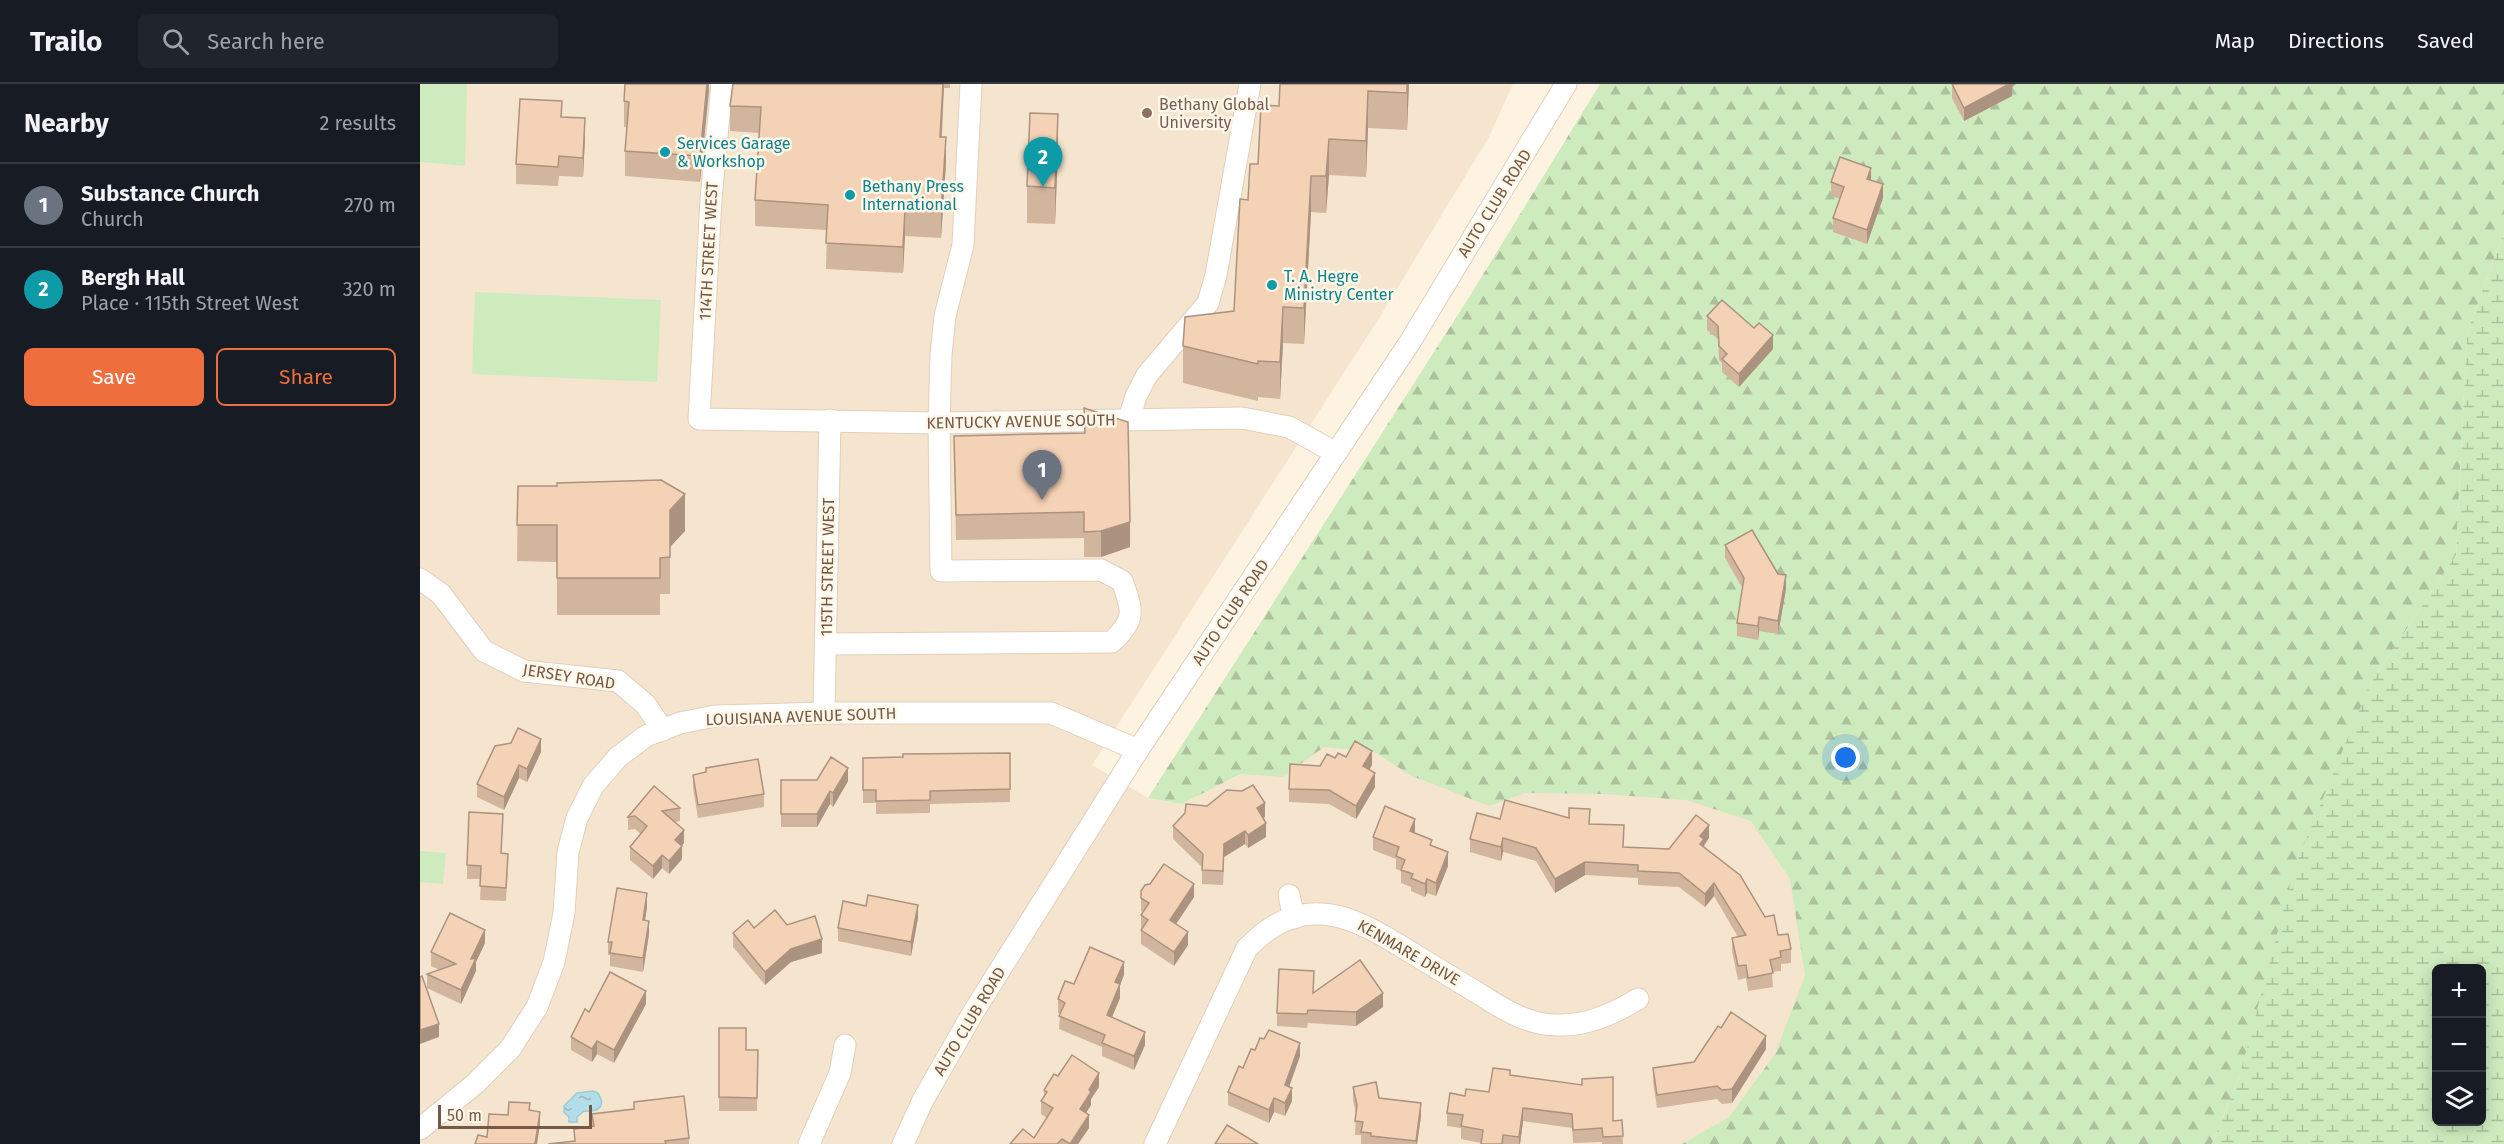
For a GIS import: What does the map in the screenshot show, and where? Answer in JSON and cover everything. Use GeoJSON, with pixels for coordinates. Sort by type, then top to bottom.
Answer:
{"type":"FeatureCollection","features":[{"type":"Feature","properties":{"kind":"street","name":"114TH STREET WEST"},"geometry":{"type":"LineString","coordinates":[[699,419],[711,199],[722,84]]}},
{"type":"Feature","properties":{"kind":"street"},"geometry":{"type":"LineString","coordinates":[[826,644],[1112,642],[1127,627],[1131,606],[1122,581],[1101,570],[941,571],[939,423],[945,316],[963,244],[971,84]]}},
{"type":"Feature","properties":{"kind":"street"},"geometry":{"type":"LineString","coordinates":[[1129,419],[1136,396],[1147,375],[1208,303],[1216,275],[1250,84]]}},
{"type":"Feature","properties":{"kind":"street","name":"AUTO CLUB ROAD"},"geometry":{"type":"LineString","coordinates":[[903,1144],[923,1100],[974,1011],[1138,750],[1410,342],[1566,84]]}},
{"type":"Feature","properties":{"kind":"street","name":"KENTUCKY AVENUE SOUTH"},"geometry":{"type":"LineString","coordinates":[[699,419],[939,423],[1242,418],[1288,427],[1304,433],[1336,453]]}},
{"type":"Feature","properties":{"kind":"street","name":"115TH STREET WEST"},"geometry":{"type":"LineString","coordinates":[[824,713],[830,420]]}},
{"type":"Feature","properties":{"kind":"street","name":"JERSEY ROAD"},"geometry":{"type":"LineString","coordinates":[[420,579],[441,594],[484,651],[524,671],[618,681],[645,704],[663,730]]}},
{"type":"Feature","properties":{"kind":"street","name":"LOUISIANA AVENUE SOUTH"},"geometry":{"type":"LineString","coordinates":[[420,1129],[476,1083],[510,1049],[533,1014],[554,962],[564,913],[568,852],[577,818],[593,786],[618,757],[646,736],[680,723],[716,716],[824,713],[1051,713],[1138,750]]}},
{"type":"Feature","properties":{"kind":"street"},"geometry":{"type":"LineString","coordinates":[[1289,895],[1294,918]]}},
{"type":"Feature","properties":{"kind":"street","name":"KENMARE DRIVE"},"geometry":{"type":"LineString","coordinates":[[1155,1144],[1247,948],[1268,929],[1294,918],[1323,913],[1350,918],[1377,931],[1500,1007],[1527,1020],[1556,1025],[1585,1023],[1612,1015],[1638,999]]}},
{"type":"Feature","properties":{"kind":"street"},"geometry":{"type":"LineString","coordinates":[[809,1144],[840,1073],[845,1045]]}},
{"type":"Feature","properties":{"kind":"shaded area"},"geometry":{"type":"Polygon","coordinates":[[[420,84],[1513,84],[1489,137],[1381,315],[1092,765],[1148,798],[1182,804],[1372,709],[1859,813],[1755,1144],[420,1144],[420,84]]]}},
{"type":"Feature","properties":{"kind":"green space"},"geometry":{"type":"Polygon","coordinates":[[[420,84],[467,84],[465,166],[420,162],[420,84]]]}},
{"type":"Feature","properties":{"kind":"green space"},"geometry":{"type":"Polygon","coordinates":[[[1600,84],[2504,84],[2504,232],[2467,333],[2456,555],[2370,684],[2239,1078],[2212,1144],[1682,1144],[1729,1117],[1775,1054],[1805,976],[1790,879],[1751,821],[1686,800],[1602,794],[1525,793],[1489,806],[1412,776],[1374,752],[1324,747],[1282,777],[1241,774],[1182,804],[1148,798],[1468,299],[1600,84]]]}},
{"type":"Feature","properties":{"kind":"green space"},"geometry":{"type":"Polygon","coordinates":[[[2504,232],[2504,1144],[2212,1144],[2239,1078],[2295,866],[2370,684],[2456,555],[2467,333],[2504,232]]]}},
{"type":"Feature","properties":{"kind":"green space"},"geometry":{"type":"Polygon","coordinates":[[[475,292],[661,300],[657,382],[472,374],[475,292]]]}},
{"type":"Feature","properties":{"kind":"green space"},"geometry":{"type":"Polygon","coordinates":[[[420,851],[446,853],[443,884],[420,882],[420,851]]]}},
{"type":"Feature","properties":{"kind":"water"},"geometry":{"type":"Polygon","coordinates":[[[593,1091],[601,1098],[600,1108],[584,1111],[577,1117],[577,1122],[569,1122],[564,1106],[577,1093],[593,1091]]]}},
{"type":"Feature","properties":{"kind":"building","name":"Services Garage & Workshop"},"geometry":{"type":"Polygon","coordinates":[[[625,84],[707,84],[700,156],[625,151],[629,102],[624,101],[625,84]]]}},
{"type":"Feature","properties":{"kind":"building","name":"Bethany Press International"},"geometry":{"type":"Polygon","coordinates":[[[733,84],[943,84],[940,137],[946,137],[941,212],[905,210],[903,247],[826,243],[828,205],[755,200],[761,107],[730,106],[733,84]]]}},
{"type":"Feature","properties":{"kind":"building","name":"T. A. Hegre Ministry Center"},"geometry":{"type":"Polygon","coordinates":[[[1280,84],[1407,84],[1407,93],[1368,91],[1366,141],[1329,139],[1326,176],[1311,176],[1304,308],[1283,307],[1280,362],[1258,361],[1258,364],[1183,346],[1185,317],[1234,311],[1240,199],[1248,200],[1250,164],[1258,164],[1261,105],[1279,106],[1280,84]]]}},
{"type":"Feature","properties":{"kind":"building"},"geometry":{"type":"Polygon","coordinates":[[[1952,84],[2009,84],[1964,108],[1952,84]]]}},
{"type":"Feature","properties":{"kind":"building"},"geometry":{"type":"Polygon","coordinates":[[[520,99],[562,101],[561,117],[585,118],[583,158],[559,156],[558,167],[516,164],[520,99]]]}},
{"type":"Feature","properties":{"kind":"building"},"geometry":{"type":"Polygon","coordinates":[[[1030,113],[1058,114],[1055,188],[1027,186],[1030,113]]]}},
{"type":"Feature","properties":{"kind":"building"},"geometry":{"type":"Polygon","coordinates":[[[1840,157],[1871,168],[1867,179],[1883,184],[1867,230],[1833,218],[1844,187],[1831,182],[1840,157]]]}},
{"type":"Feature","properties":{"kind":"building"},"geometry":{"type":"Polygon","coordinates":[[[1722,300],[1754,328],[1759,323],[1773,335],[1739,374],[1722,359],[1727,354],[1719,346],[1718,326],[1707,316],[1722,300]]]}},
{"type":"Feature","properties":{"kind":"building"},"geometry":{"type":"Polygon","coordinates":[[[1084,408],[1128,422],[1130,522],[1101,531],[1084,532],[1084,512],[956,515],[954,436],[1085,433],[1084,408]]]}},
{"type":"Feature","properties":{"kind":"building"},"geometry":{"type":"Polygon","coordinates":[[[661,480],[685,494],[670,510],[670,557],[660,558],[660,578],[557,578],[557,525],[517,525],[518,486],[661,480]]]}},
{"type":"Feature","properties":{"kind":"building"},"geometry":{"type":"Polygon","coordinates":[[[1752,530],[1778,574],[1786,575],[1778,621],[1759,617],[1758,626],[1737,623],[1744,578],[1725,545],[1752,530]]]}},
{"type":"Feature","properties":{"kind":"building"},"geometry":{"type":"Polygon","coordinates":[[[518,728],[541,739],[527,769],[519,765],[504,797],[477,784],[495,746],[511,743],[518,728]]]}},
{"type":"Feature","properties":{"kind":"building"},"geometry":{"type":"Polygon","coordinates":[[[1355,741],[1372,751],[1363,766],[1375,773],[1356,806],[1329,790],[1289,789],[1290,764],[1320,766],[1327,754],[1335,758],[1338,753],[1346,757],[1355,741]]]}},
{"type":"Feature","properties":{"kind":"building"},"geometry":{"type":"Polygon","coordinates":[[[1010,753],[1010,789],[930,791],[930,800],[876,801],[876,790],[863,790],[863,758],[903,757],[903,754],[1010,753]]]}},
{"type":"Feature","properties":{"kind":"building"},"geometry":{"type":"Polygon","coordinates":[[[831,757],[848,768],[833,793],[830,791],[817,814],[781,814],[781,780],[817,780],[831,757]]]}},
{"type":"Feature","properties":{"kind":"building"},"geometry":{"type":"Polygon","coordinates":[[[758,759],[764,794],[698,805],[693,775],[706,772],[706,768],[758,759]]]}},
{"type":"Feature","properties":{"kind":"building"},"geometry":{"type":"Polygon","coordinates":[[[1253,785],[1265,803],[1257,808],[1266,823],[1248,835],[1245,831],[1224,844],[1223,871],[1202,870],[1203,854],[1173,826],[1185,813],[1186,804],[1207,806],[1227,790],[1242,791],[1253,785]]]}},
{"type":"Feature","properties":{"kind":"building"},"geometry":{"type":"Polygon","coordinates":[[[654,786],[680,808],[662,811],[684,830],[675,840],[682,846],[669,861],[662,855],[653,866],[630,847],[647,826],[635,816],[628,817],[654,786]]]}},
{"type":"Feature","properties":{"kind":"building"},"geometry":{"type":"Polygon","coordinates":[[[1505,800],[1569,818],[1569,808],[1590,809],[1589,824],[1624,825],[1623,847],[1669,849],[1696,815],[1709,825],[1700,836],[1704,839],[1700,844],[1740,875],[1765,917],[1774,915],[1778,935],[1788,934],[1791,949],[1780,951],[1781,957],[1770,960],[1773,973],[1748,978],[1746,965],[1738,966],[1732,938],[1746,935],[1714,883],[1705,894],[1679,873],[1638,871],[1638,865],[1585,862],[1555,879],[1536,848],[1503,838],[1501,847],[1470,839],[1477,813],[1500,819],[1505,800]]]}},
{"type":"Feature","properties":{"kind":"building"},"geometry":{"type":"Polygon","coordinates":[[[1385,806],[1415,819],[1410,831],[1432,840],[1430,845],[1448,852],[1436,883],[1427,879],[1425,884],[1411,878],[1413,874],[1401,870],[1405,860],[1396,856],[1399,847],[1373,837],[1385,806]]]}},
{"type":"Feature","properties":{"kind":"building"},"geometry":{"type":"Polygon","coordinates":[[[469,812],[503,814],[501,853],[508,854],[506,888],[480,886],[481,866],[467,865],[469,812]]]}},
{"type":"Feature","properties":{"kind":"building"},"geometry":{"type":"Polygon","coordinates":[[[1164,864],[1194,884],[1170,920],[1188,932],[1174,952],[1141,930],[1148,920],[1141,915],[1149,903],[1141,898],[1141,891],[1145,885],[1150,884],[1164,864]]]}},
{"type":"Feature","properties":{"kind":"building"},"geometry":{"type":"Polygon","coordinates":[[[617,888],[647,893],[643,920],[649,921],[643,958],[610,953],[612,942],[608,942],[617,888]]]}},
{"type":"Feature","properties":{"kind":"building"},"geometry":{"type":"Polygon","coordinates":[[[868,895],[918,905],[911,942],[838,928],[843,901],[866,906],[868,895]]]}},
{"type":"Feature","properties":{"kind":"building"},"geometry":{"type":"Polygon","coordinates":[[[775,910],[787,925],[815,916],[822,939],[791,949],[765,972],[733,933],[748,920],[754,928],[775,910]]]}},
{"type":"Feature","properties":{"kind":"building"},"geometry":{"type":"Polygon","coordinates":[[[450,913],[485,930],[471,959],[476,958],[461,990],[427,974],[456,964],[431,952],[450,913]]]}},
{"type":"Feature","properties":{"kind":"building"},"geometry":{"type":"Polygon","coordinates":[[[1090,947],[1124,962],[1115,982],[1120,984],[1107,1015],[1145,1032],[1134,1056],[1102,1043],[1105,1035],[1059,1016],[1065,1003],[1058,999],[1065,981],[1074,984],[1090,947]]]}},
{"type":"Feature","properties":{"kind":"building"},"geometry":{"type":"Polygon","coordinates":[[[1360,960],[1383,993],[1356,1012],[1308,1010],[1307,1014],[1277,1013],[1279,969],[1314,971],[1313,993],[1360,960]]]}},
{"type":"Feature","properties":{"kind":"building"},"geometry":{"type":"Polygon","coordinates":[[[610,972],[646,991],[614,1050],[597,1041],[592,1049],[571,1037],[585,1009],[589,1012],[610,972]]]}},
{"type":"Feature","properties":{"kind":"building"},"geometry":{"type":"Polygon","coordinates":[[[422,976],[439,1024],[420,1030],[420,977],[422,976]]]}},
{"type":"Feature","properties":{"kind":"building"},"geometry":{"type":"Polygon","coordinates":[[[1731,1012],[1766,1036],[1732,1089],[1722,1090],[1717,1086],[1657,1095],[1653,1068],[1694,1062],[1718,1026],[1721,1028],[1731,1012]]]}},
{"type":"Feature","properties":{"kind":"building"},"geometry":{"type":"Polygon","coordinates":[[[719,1028],[746,1028],[746,1050],[758,1050],[757,1098],[719,1097],[719,1028]]]}},
{"type":"Feature","properties":{"kind":"building"},"geometry":{"type":"Polygon","coordinates":[[[1269,1030],[1300,1043],[1285,1085],[1292,1088],[1285,1103],[1274,1098],[1269,1110],[1228,1092],[1239,1066],[1243,1068],[1251,1049],[1255,1050],[1260,1038],[1264,1039],[1269,1030]]]}},
{"type":"Feature","properties":{"kind":"building"},"geometry":{"type":"Polygon","coordinates":[[[1072,1055],[1099,1073],[1080,1109],[1089,1115],[1070,1144],[1062,1139],[1057,1144],[1010,1144],[1023,1129],[1034,1138],[1053,1108],[1041,1101],[1047,1092],[1044,1090],[1054,1074],[1058,1076],[1072,1055]]]}},
{"type":"Feature","properties":{"kind":"building"},"geometry":{"type":"Polygon","coordinates":[[[1493,1068],[1510,1070],[1510,1075],[1582,1085],[1582,1079],[1613,1077],[1613,1121],[1622,1120],[1623,1136],[1603,1137],[1602,1128],[1573,1130],[1572,1114],[1523,1108],[1519,1137],[1503,1135],[1502,1144],[1481,1144],[1483,1130],[1461,1126],[1463,1115],[1447,1113],[1450,1093],[1465,1096],[1466,1089],[1489,1092],[1493,1068]]]}},
{"type":"Feature","properties":{"kind":"building"},"geometry":{"type":"Polygon","coordinates":[[[1376,1082],[1379,1098],[1421,1103],[1416,1141],[1371,1136],[1371,1133],[1361,1132],[1363,1122],[1355,1121],[1357,1105],[1353,1087],[1376,1082]]]}},
{"type":"Feature","properties":{"kind":"building"},"geometry":{"type":"Polygon","coordinates":[[[684,1096],[689,1138],[665,1141],[666,1144],[548,1144],[575,1141],[574,1129],[594,1126],[592,1114],[634,1109],[634,1102],[684,1096]]]}},
{"type":"Feature","properties":{"kind":"building"},"geometry":{"type":"Polygon","coordinates":[[[509,1102],[530,1103],[529,1110],[540,1112],[535,1144],[475,1144],[478,1135],[487,1137],[489,1114],[508,1115],[509,1102]]]}},
{"type":"Feature","properties":{"kind":"building"},"geometry":{"type":"Polygon","coordinates":[[[1227,1125],[1258,1144],[1215,1144],[1227,1125]]]}},
{"type":"Feature","properties":{"kind":"place","name":"Bethany Global University"},"geometry":{"type":"Point","coordinates":[1147,113]}},
{"type":"Feature","properties":{"kind":"place","name":"Services Garage & Workshop"},"geometry":{"type":"Point","coordinates":[665,152]}},
{"type":"Feature","properties":{"kind":"place","name":"Bergh Hall"},"geometry":{"type":"Point","coordinates":[1043,187]}},
{"type":"Feature","properties":{"kind":"place","name":"Bethany Press International"},"geometry":{"type":"Point","coordinates":[850,195]}},
{"type":"Feature","properties":{"kind":"place","name":"T. A. Hegre Ministry Center"},"geometry":{"type":"Point","coordinates":[1272,285]}},
{"type":"Feature","properties":{"kind":"place","name":"Substance Church"},"geometry":{"type":"Point","coordinates":[1042,500]}}]}
